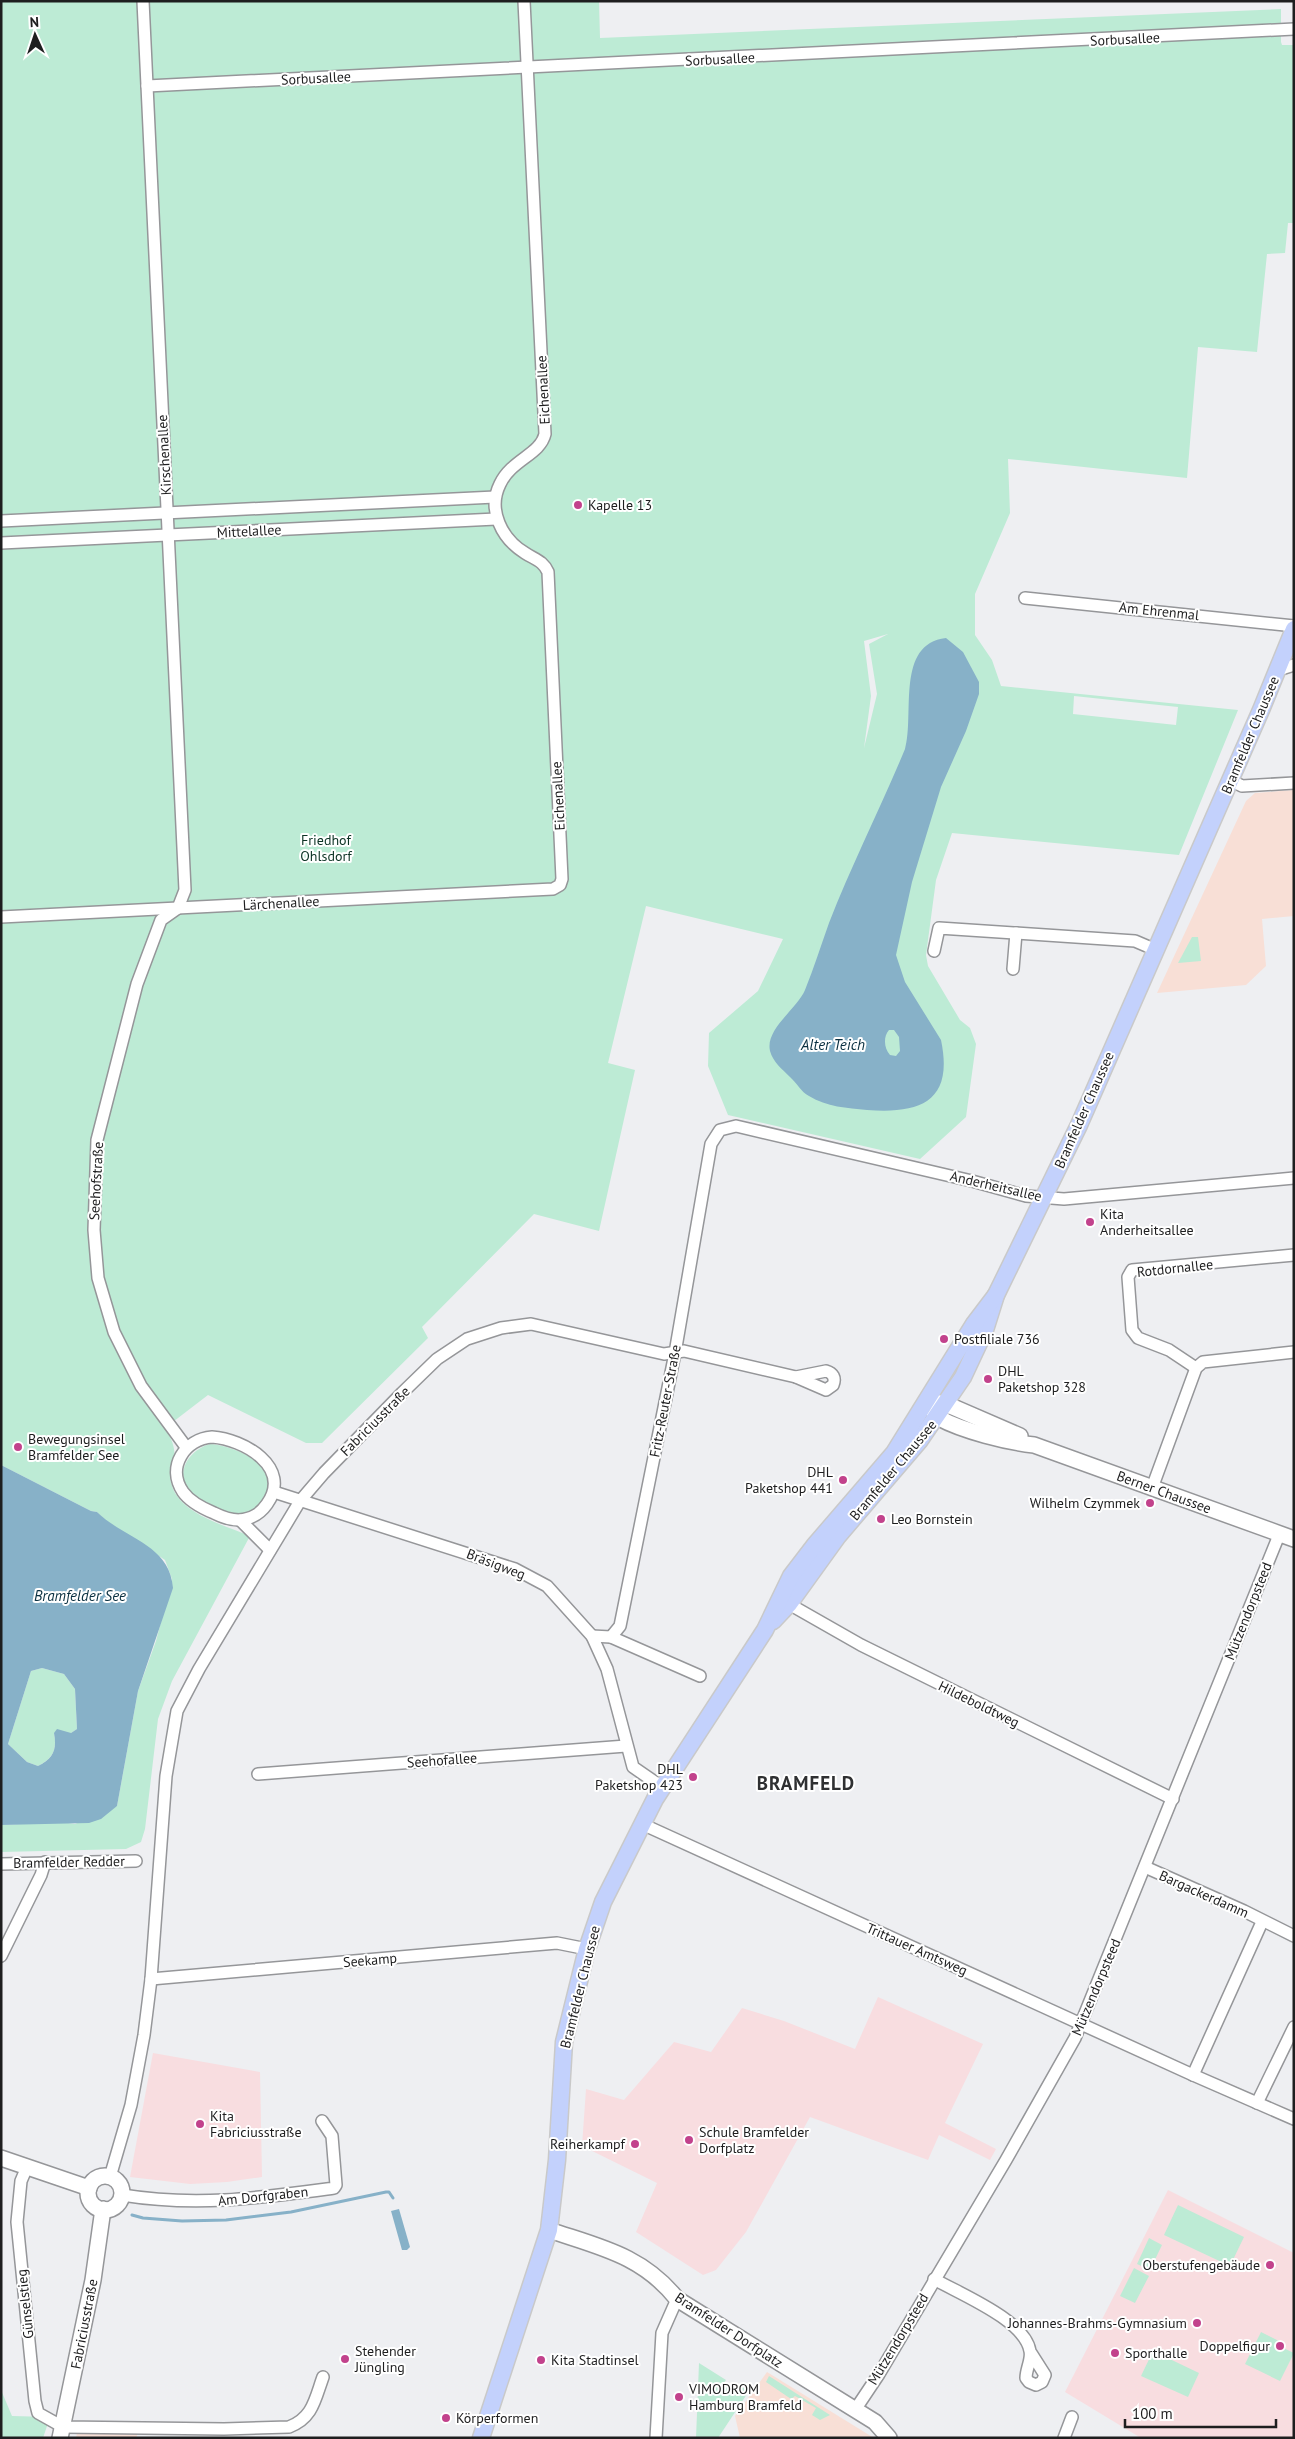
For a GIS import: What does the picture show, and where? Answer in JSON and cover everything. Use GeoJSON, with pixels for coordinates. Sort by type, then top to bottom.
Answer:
{"type":"FeatureCollection","features":[{"type":"Feature","properties":{"kind":"main road","name":"Bramfelder Chaussee"},"geometry":{"type":"LineString","coordinates":[[481,2438],[549,2230],[557,2160],[564,2042],[587,1948],[603,1902],[662,1788],[765,1630],[789,1604],[838,1536],[942,1411],[963,1377],[986,1330],[996,1295],[1079,1125],[1278,670],[1294,627]]}},
{"type":"Feature","properties":{"kind":"main road","name":"Bramfelder Chaussee"},"geometry":{"type":"LineString","coordinates":[[765,1630],[778,1599],[797,1568],[894,1453],[974,1324],[996,1295]]}},
{"type":"Feature","properties":{"kind":"street","name":"Kirschenallee"},"geometry":{"type":"LineString","coordinates":[[143,1],[184,890],[178,908]]}},
{"type":"Feature","properties":{"kind":"street","name":"Eichenallee"},"geometry":{"type":"LineString","coordinates":[[524,1],[545,434],[539,448],[509,469],[496,497],[496,519],[510,541],[525,553],[544,564],[548,572],[562,879],[560,885]]}},
{"type":"Feature","properties":{"kind":"street","name":"Sorbusallee"},"geometry":{"type":"LineString","coordinates":[[147,86],[1294,29]]}},
{"type":"Feature","properties":{"kind":"street","name":"Mittelallee"},"geometry":{"type":"LineString","coordinates":[[1,521],[496,497]]}},
{"type":"Feature","properties":{"kind":"street","name":"Mittelallee"},"geometry":{"type":"LineString","coordinates":[[1,543],[496,519]]}},
{"type":"Feature","properties":{"kind":"street","name":"Am Ehrenmal"},"geometry":{"type":"LineString","coordinates":[[1025,598],[1294,627]]}},
{"type":"Feature","properties":{"kind":"street"},"geometry":{"type":"LineString","coordinates":[[1278,670],[1294,665]]}},
{"type":"Feature","properties":{"kind":"street"},"geometry":{"type":"LineString","coordinates":[[1230,780],[1242,786],[1294,783]]}},
{"type":"Feature","properties":{"kind":"street","name":"Lärchenallee"},"geometry":{"type":"LineString","coordinates":[[1,918],[553,889],[560,885]]}},
{"type":"Feature","properties":{"kind":"street","name":"Seehofstraße"},"geometry":{"type":"LineString","coordinates":[[178,908],[161,920],[134,992],[97,1140],[94,1230],[98,1278],[114,1332],[140,1386],[186,1448]]}},
{"type":"Feature","properties":{"kind":"street"},"geometry":{"type":"LineString","coordinates":[[934,951],[938,928],[1136,941],[1156,950]]}},
{"type":"Feature","properties":{"kind":"street"},"geometry":{"type":"LineString","coordinates":[[1013,969],[1016,933]]}},
{"type":"Feature","properties":{"kind":"street","name":"Anderheitsallee"},"geometry":{"type":"LineString","coordinates":[[711,1144],[720,1130],[736,1126],[972,1180],[1026,1196],[1044,1198],[1064,1199],[1294,1178]]}},
{"type":"Feature","properties":{"kind":"street","name":"Fritz-Reuter-Straße"},"geometry":{"type":"LineString","coordinates":[[611,1636],[620,1626],[675,1353],[711,1144]]}},
{"type":"Feature","properties":{"kind":"street","name":"Rotdornallee"},"geometry":{"type":"LineString","coordinates":[[1196,1368],[1169,1350],[1138,1338],[1132,1330],[1128,1278],[1132,1270],[1294,1255]]}},
{"type":"Feature","properties":{"kind":"street","name":"Fabriciusstraße"},"geometry":{"type":"LineString","coordinates":[[151,1980],[162,1817],[170,1744],[177,1711],[188,1687],[300,1501],[324,1473],[438,1359],[467,1339],[501,1328],[531,1324],[664,1354],[684,1351],[796,1377]]}},
{"type":"Feature","properties":{"kind":"street"},"geometry":{"type":"LineString","coordinates":[[1152,1488],[1196,1368],[1203,1362],[1294,1352]]}},
{"type":"Feature","properties":{"kind":"street"},"geometry":{"type":"LineString","coordinates":[[928,1401],[942,1411]]}},
{"type":"Feature","properties":{"kind":"street","name":"Berner Chaussee"},"geometry":{"type":"LineString","coordinates":[[942,1411],[1011,1442],[1034,1445],[1287,1537]]}},
{"type":"Feature","properties":{"kind":"street"},"geometry":{"type":"LineString","coordinates":[[203,1438],[217,1438],[255,1452],[264,1459],[271,1470],[274,1492],[261,1512],[253,1517],[240,1520],[228,1519],[195,1504],[183,1491],[178,1482],[177,1470],[180,1455],[186,1448],[203,1438]]}},
{"type":"Feature","properties":{"kind":"street","name":"Bräsigweg"},"geometry":{"type":"LineString","coordinates":[[274,1492],[515,1569],[547,1586],[592,1636],[607,1669],[633,1767],[662,1788]]}},
{"type":"Feature","properties":{"kind":"street"},"geometry":{"type":"LineString","coordinates":[[240,1520],[270,1550]]}},
{"type":"Feature","properties":{"kind":"street","name":"Mützendorpsteed"},"geometry":{"type":"LineString","coordinates":[[855,2410],[879,2374],[1006,2160],[1082,2024],[1173,1799],[1287,1537]]}},
{"type":"Feature","properties":{"kind":"street","name":"Hildeboldtweg"},"geometry":{"type":"LineString","coordinates":[[789,1604],[861,1646],[1173,1799]]}},
{"type":"Feature","properties":{"kind":"street"},"geometry":{"type":"LineString","coordinates":[[592,1636],[611,1636],[700,1676]]}},
{"type":"Feature","properties":{"kind":"street","name":"Seehofallee"},"geometry":{"type":"LineString","coordinates":[[258,1774],[626,1746]]}},
{"type":"Feature","properties":{"kind":"street","name":"Trittauer Amtsweg"},"geometry":{"type":"LineString","coordinates":[[642,1824],[1193,2076],[1294,2119]]}},
{"type":"Feature","properties":{"kind":"street","name":"Bramfelder Redder"},"geometry":{"type":"LineString","coordinates":[[1,1864],[136,1861]]}},
{"type":"Feature","properties":{"kind":"street"},"geometry":{"type":"LineString","coordinates":[[1,1956],[41,1875],[45,1862]]}},
{"type":"Feature","properties":{"kind":"street","name":"Bargackerdamm"},"geometry":{"type":"LineString","coordinates":[[1145,1867],[1244,1911],[1262,1922],[1294,1936]]}},
{"type":"Feature","properties":{"kind":"street","name":"Bargackerdamm"},"geometry":{"type":"LineString","coordinates":[[1193,2076],[1262,1922]]}},
{"type":"Feature","properties":{"kind":"street","name":"Seekamp"},"geometry":{"type":"LineString","coordinates":[[151,1980],[556,1943],[587,1948]]}},
{"type":"Feature","properties":{"kind":"street"},"geometry":{"type":"LineString","coordinates":[[110,2177],[131,2105],[151,1980]]}},
{"type":"Feature","properties":{"kind":"street"},"geometry":{"type":"LineString","coordinates":[[1257,2103],[1294,2027]]}},
{"type":"Feature","properties":{"kind":"street","name":"Am Dorfgraben"},"geometry":{"type":"LineString","coordinates":[[122,2195],[156,2201],[214,2202],[334,2188],[336,2185],[332,2136],[322,2121]]}},
{"type":"Feature","properties":{"kind":"street"},"geometry":{"type":"LineString","coordinates":[[1,2158],[89,2188]]}},
{"type":"Feature","properties":{"kind":"street","name":"Günselstieg"},"geometry":{"type":"LineString","coordinates":[[27,2167],[22,2181],[17,2222],[35,2401],[38,2413],[61,2432]]}},
{"type":"Feature","properties":{"kind":"street"},"geometry":{"type":"LineString","coordinates":[[110,2177],[120,2184],[122,2195],[113,2208],[103,2209],[91,2202],[89,2188],[95,2179],[110,2177]]}},
{"type":"Feature","properties":{"kind":"street","name":"Fabriciusstraße"},"geometry":{"type":"LineString","coordinates":[[61,2432],[93,2280],[103,2209]]}},
{"type":"Feature","properties":{"kind":"street","name":"Bramfelder Dorfplatz"},"geometry":{"type":"LineString","coordinates":[[549,2230],[618,2252],[658,2279],[676,2299],[874,2422],[889,2438]]}},
{"type":"Feature","properties":{"kind":"street"},"geometry":{"type":"LineString","coordinates":[[934,2279],[1012,2323],[1025,2337],[1031,2352]]}},
{"type":"Feature","properties":{"kind":"street"},"geometry":{"type":"LineString","coordinates":[[656,2438],[662,2333],[676,2299]]}},
{"type":"Feature","properties":{"kind":"street"},"geometry":{"type":"LineString","coordinates":[[61,2432],[223,2434],[289,2427],[298,2424],[314,2406],[323,2377]]}},
{"type":"Feature","properties":{"kind":"street"},"geometry":{"type":"LineString","coordinates":[[1064,2438],[1072,2417]]}},
{"type":"Feature","properties":{"kind":"shaded area"},"geometry":{"type":"Polygon","coordinates":[[[1294,790],[1294,916],[1262,919],[1266,966],[1246,985],[1157,993],[1246,801],[1255,793],[1294,790]]]}},
{"type":"Feature","properties":{"kind":"shaded area","name":"Schule Bramfelder Dorfplatz"},"geometry":{"type":"Polygon","coordinates":[[[878,1997],[983,2044],[945,2123],[996,2149],[990,2160],[939,2135],[928,2160],[810,2117],[746,2232],[716,2270],[703,2275],[636,2232],[657,2183],[582,2146],[586,2089],[624,2100],[674,2042],[711,2052],[742,2008],[784,2021],[855,2049],[878,1997]]]}},
{"type":"Feature","properties":{"kind":"shaded area","name":"Kita Fabriciusstraße"},"geometry":{"type":"Polygon","coordinates":[[[153,2053],[260,2072],[262,2177],[227,2182],[190,2184],[130,2177],[153,2053]]]}},
{"type":"Feature","properties":{"kind":"shaded area","name":"Johannes-Brahms-Gymnasium"},"geometry":{"type":"Polygon","coordinates":[[[1168,2190],[1294,2253],[1294,2438],[1141,2438],[1065,2392],[1168,2190]]]}},
{"type":"Feature","properties":{"kind":"shaded area"},"geometry":{"type":"Polygon","coordinates":[[[767,2372],[874,2438],[740,2438],[735,2416],[767,2372]]]}},
{"type":"Feature","properties":{"kind":"shaded area"},"geometry":{"type":"Polygon","coordinates":[[[77,2433],[138,2433],[136,2438],[76,2438],[77,2433]]]}},
{"type":"Feature","properties":{"kind":"green space","name":"Friedhof Ohlsdorf"},"geometry":{"type":"Polygon","coordinates":[[[1,1],[599,1],[600,38],[1281,9],[1282,45],[1294,45],[1294,223],[1288,223],[1285,253],[1267,254],[1257,352],[1198,347],[1187,478],[1008,459],[1010,513],[975,594],[975,635],[992,660],[1001,686],[1238,710],[1179,855],[952,833],[936,880],[926,955],[928,966],[960,1020],[970,1028],[976,1044],[966,1117],[920,1159],[728,1115],[708,1066],[709,1033],[758,991],[783,939],[646,906],[608,1063],[635,1070],[599,1231],[534,1214],[422,1327],[428,1338],[322,1443],[306,1443],[208,1395],[165,1428],[174,1447],[174,1462],[170,1475],[173,1488],[179,1498],[200,1515],[250,1536],[172,1681],[158,1719],[145,1829],[141,1842],[126,1849],[1,1852],[1,1825],[61,1822],[75,1824],[117,1806],[138,1691],[156,1641],[172,1579],[165,1560],[105,1520],[97,1512],[91,1511],[1,1465],[1,1]],[[888,634],[864,641],[871,696],[864,748],[877,694],[869,644],[888,634]],[[1074,696],[1073,714],[1176,725],[1178,707],[1074,696]]]}},
{"type":"Feature","properties":{"kind":"green space"},"geometry":{"type":"Polygon","coordinates":[[[1192,937],[1198,937],[1201,961],[1178,963],[1192,937]]]}},
{"type":"Feature","properties":{"kind":"green space"},"geometry":{"type":"Polygon","coordinates":[[[210,1444],[220,1445],[244,1454],[264,1468],[269,1478],[270,1488],[264,1500],[254,1511],[242,1514],[227,1512],[198,1500],[187,1489],[183,1473],[185,1466],[194,1452],[210,1444]]]}},
{"type":"Feature","properties":{"kind":"green space"},"geometry":{"type":"Polygon","coordinates":[[[42,1668],[64,1674],[75,1689],[77,1729],[71,1733],[54,1733],[55,1744],[53,1752],[48,1760],[38,1766],[27,1762],[8,1744],[31,1671],[42,1668]]]}},
{"type":"Feature","properties":{"kind":"green space"},"geometry":{"type":"Polygon","coordinates":[[[1178,2205],[1244,2237],[1230,2266],[1164,2235],[1178,2205]]]}},
{"type":"Feature","properties":{"kind":"green space"},"geometry":{"type":"Polygon","coordinates":[[[1149,2238],[1162,2245],[1150,2270],[1137,2264],[1149,2238]]]}},
{"type":"Feature","properties":{"kind":"green space"},"geometry":{"type":"Polygon","coordinates":[[[1134,2268],[1149,2276],[1135,2303],[1120,2296],[1134,2268]]]}},
{"type":"Feature","properties":{"kind":"green space"},"geometry":{"type":"Polygon","coordinates":[[[1261,2332],[1283,2343],[1281,2347],[1294,2353],[1280,2381],[1245,2364],[1261,2332]]]}},
{"type":"Feature","properties":{"kind":"green space"},"geometry":{"type":"Polygon","coordinates":[[[1153,2351],[1199,2373],[1188,2397],[1141,2376],[1153,2351]]]}},
{"type":"Feature","properties":{"kind":"green space"},"geometry":{"type":"Polygon","coordinates":[[[699,2363],[726,2380],[723,2384],[737,2392],[741,2386],[749,2391],[718,2438],[696,2438],[699,2363]]]}},
{"type":"Feature","properties":{"kind":"green space"},"geometry":{"type":"Polygon","coordinates":[[[769,2376],[830,2415],[820,2420],[812,2415],[816,2408],[795,2396],[791,2399],[766,2382],[769,2376]]]}},
{"type":"Feature","properties":{"kind":"green space"},"geometry":{"type":"Polygon","coordinates":[[[1,2390],[12,2416],[50,2417],[43,2438],[1,2438],[1,2390]]]}},
{"type":"Feature","properties":{"kind":"water","name":"Alter Teich"},"geometry":{"type":"Polygon","coordinates":[[[946,638],[963,652],[979,682],[979,694],[966,731],[941,787],[912,882],[896,955],[905,982],[941,1040],[944,1061],[942,1078],[937,1090],[929,1100],[917,1106],[903,1109],[886,1111],[867,1110],[823,1103],[806,1094],[781,1068],[771,1055],[770,1043],[777,1027],[805,990],[838,901],[905,749],[908,735],[910,683],[913,667],[919,653],[930,643],[946,638]],[[889,1030],[885,1042],[886,1049],[890,1055],[896,1056],[900,1051],[899,1037],[894,1030],[889,1030]]]}},
{"type":"Feature","properties":{"kind":"water","name":"Bramfelder See"},"geometry":{"type":"Polygon","coordinates":[[[1,1465],[91,1511],[97,1512],[144,1543],[164,1561],[170,1573],[173,1588],[138,1691],[117,1806],[101,1819],[89,1823],[1,1825],[1,1465]],[[42,1668],[31,1671],[8,1744],[27,1762],[38,1766],[51,1756],[55,1744],[54,1733],[57,1729],[71,1733],[77,1729],[75,1689],[64,1674],[42,1668]]]}},
{"type":"Feature","properties":{"kind":"water"},"geometry":{"type":"Polygon","coordinates":[[[399,2209],[410,2247],[407,2250],[402,2250],[391,2211],[399,2209]]]}},
{"type":"Feature","properties":{"kind":"waterway"},"geometry":{"type":"LineString","coordinates":[[132,2215],[143,2218],[182,2221],[226,2220],[291,2212],[386,2192],[389,2192],[393,2198]]}},
{"type":"Feature","properties":{"kind":"place","name":"Kapelle 13"},"geometry":{"type":"Point","coordinates":[578,505]}},
{"type":"Feature","properties":{"kind":"place","name":"Kita Anderheitsallee"},"geometry":{"type":"Point","coordinates":[1090,1222]}},
{"type":"Feature","properties":{"kind":"place","name":"Postfiliale 736"},"geometry":{"type":"Point","coordinates":[944,1339]}},
{"type":"Feature","properties":{"kind":"place","name":"DHL Paketshop 328"},"geometry":{"type":"Point","coordinates":[988,1379]}},
{"type":"Feature","properties":{"kind":"place","name":"Bewegungsinsel Bramfelder See"},"geometry":{"type":"Point","coordinates":[18,1447]}},
{"type":"Feature","properties":{"kind":"place","name":"DHL Paketshop 441"},"geometry":{"type":"Point","coordinates":[843,1480]}},
{"type":"Feature","properties":{"kind":"place","name":"Wilhelm Czymmek"},"geometry":{"type":"Point","coordinates":[1150,1503]}},
{"type":"Feature","properties":{"kind":"place","name":"Leo Bornstein"},"geometry":{"type":"Point","coordinates":[881,1519]}},
{"type":"Feature","properties":{"kind":"place","name":"DHL Paketshop 423"},"geometry":{"type":"Point","coordinates":[693,1777]}},
{"type":"Feature","properties":{"kind":"place","name":"Kita Fabriciusstraße"},"geometry":{"type":"Point","coordinates":[200,2124]}},
{"type":"Feature","properties":{"kind":"place","name":"Schule Bramfelder Dorfplatz"},"geometry":{"type":"Point","coordinates":[689,2140]}},
{"type":"Feature","properties":{"kind":"place","name":"Reiherkampf"},"geometry":{"type":"Point","coordinates":[635,2144]}},
{"type":"Feature","properties":{"kind":"place","name":"Oberstufengebäude"},"geometry":{"type":"Point","coordinates":[1270,2265]}},
{"type":"Feature","properties":{"kind":"place","name":"Johannes-Brahms-Gymnasium"},"geometry":{"type":"Point","coordinates":[1197,2323]}},
{"type":"Feature","properties":{"kind":"place","name":"Doppelfigur"},"geometry":{"type":"Point","coordinates":[1280,2346]}},
{"type":"Feature","properties":{"kind":"place","name":"Sporthalle"},"geometry":{"type":"Point","coordinates":[1115,2353]}},
{"type":"Feature","properties":{"kind":"place","name":"Stehender Jüngling"},"geometry":{"type":"Point","coordinates":[345,2359]}},
{"type":"Feature","properties":{"kind":"place","name":"Kita Stadtinsel"},"geometry":{"type":"Point","coordinates":[541,2360]}},
{"type":"Feature","properties":{"kind":"place","name":"VIMODROM Hamburg Bramfeld"},"geometry":{"type":"Point","coordinates":[679,2397]}},
{"type":"Feature","properties":{"kind":"place","name":"Körperformen"},"geometry":{"type":"Point","coordinates":[446,2418]}},
{"type":"Feature","properties":{"kind":"district","name":"BRAMFELD"},"geometry":{"type":"Point","coordinates":[806,1783]}}]}
